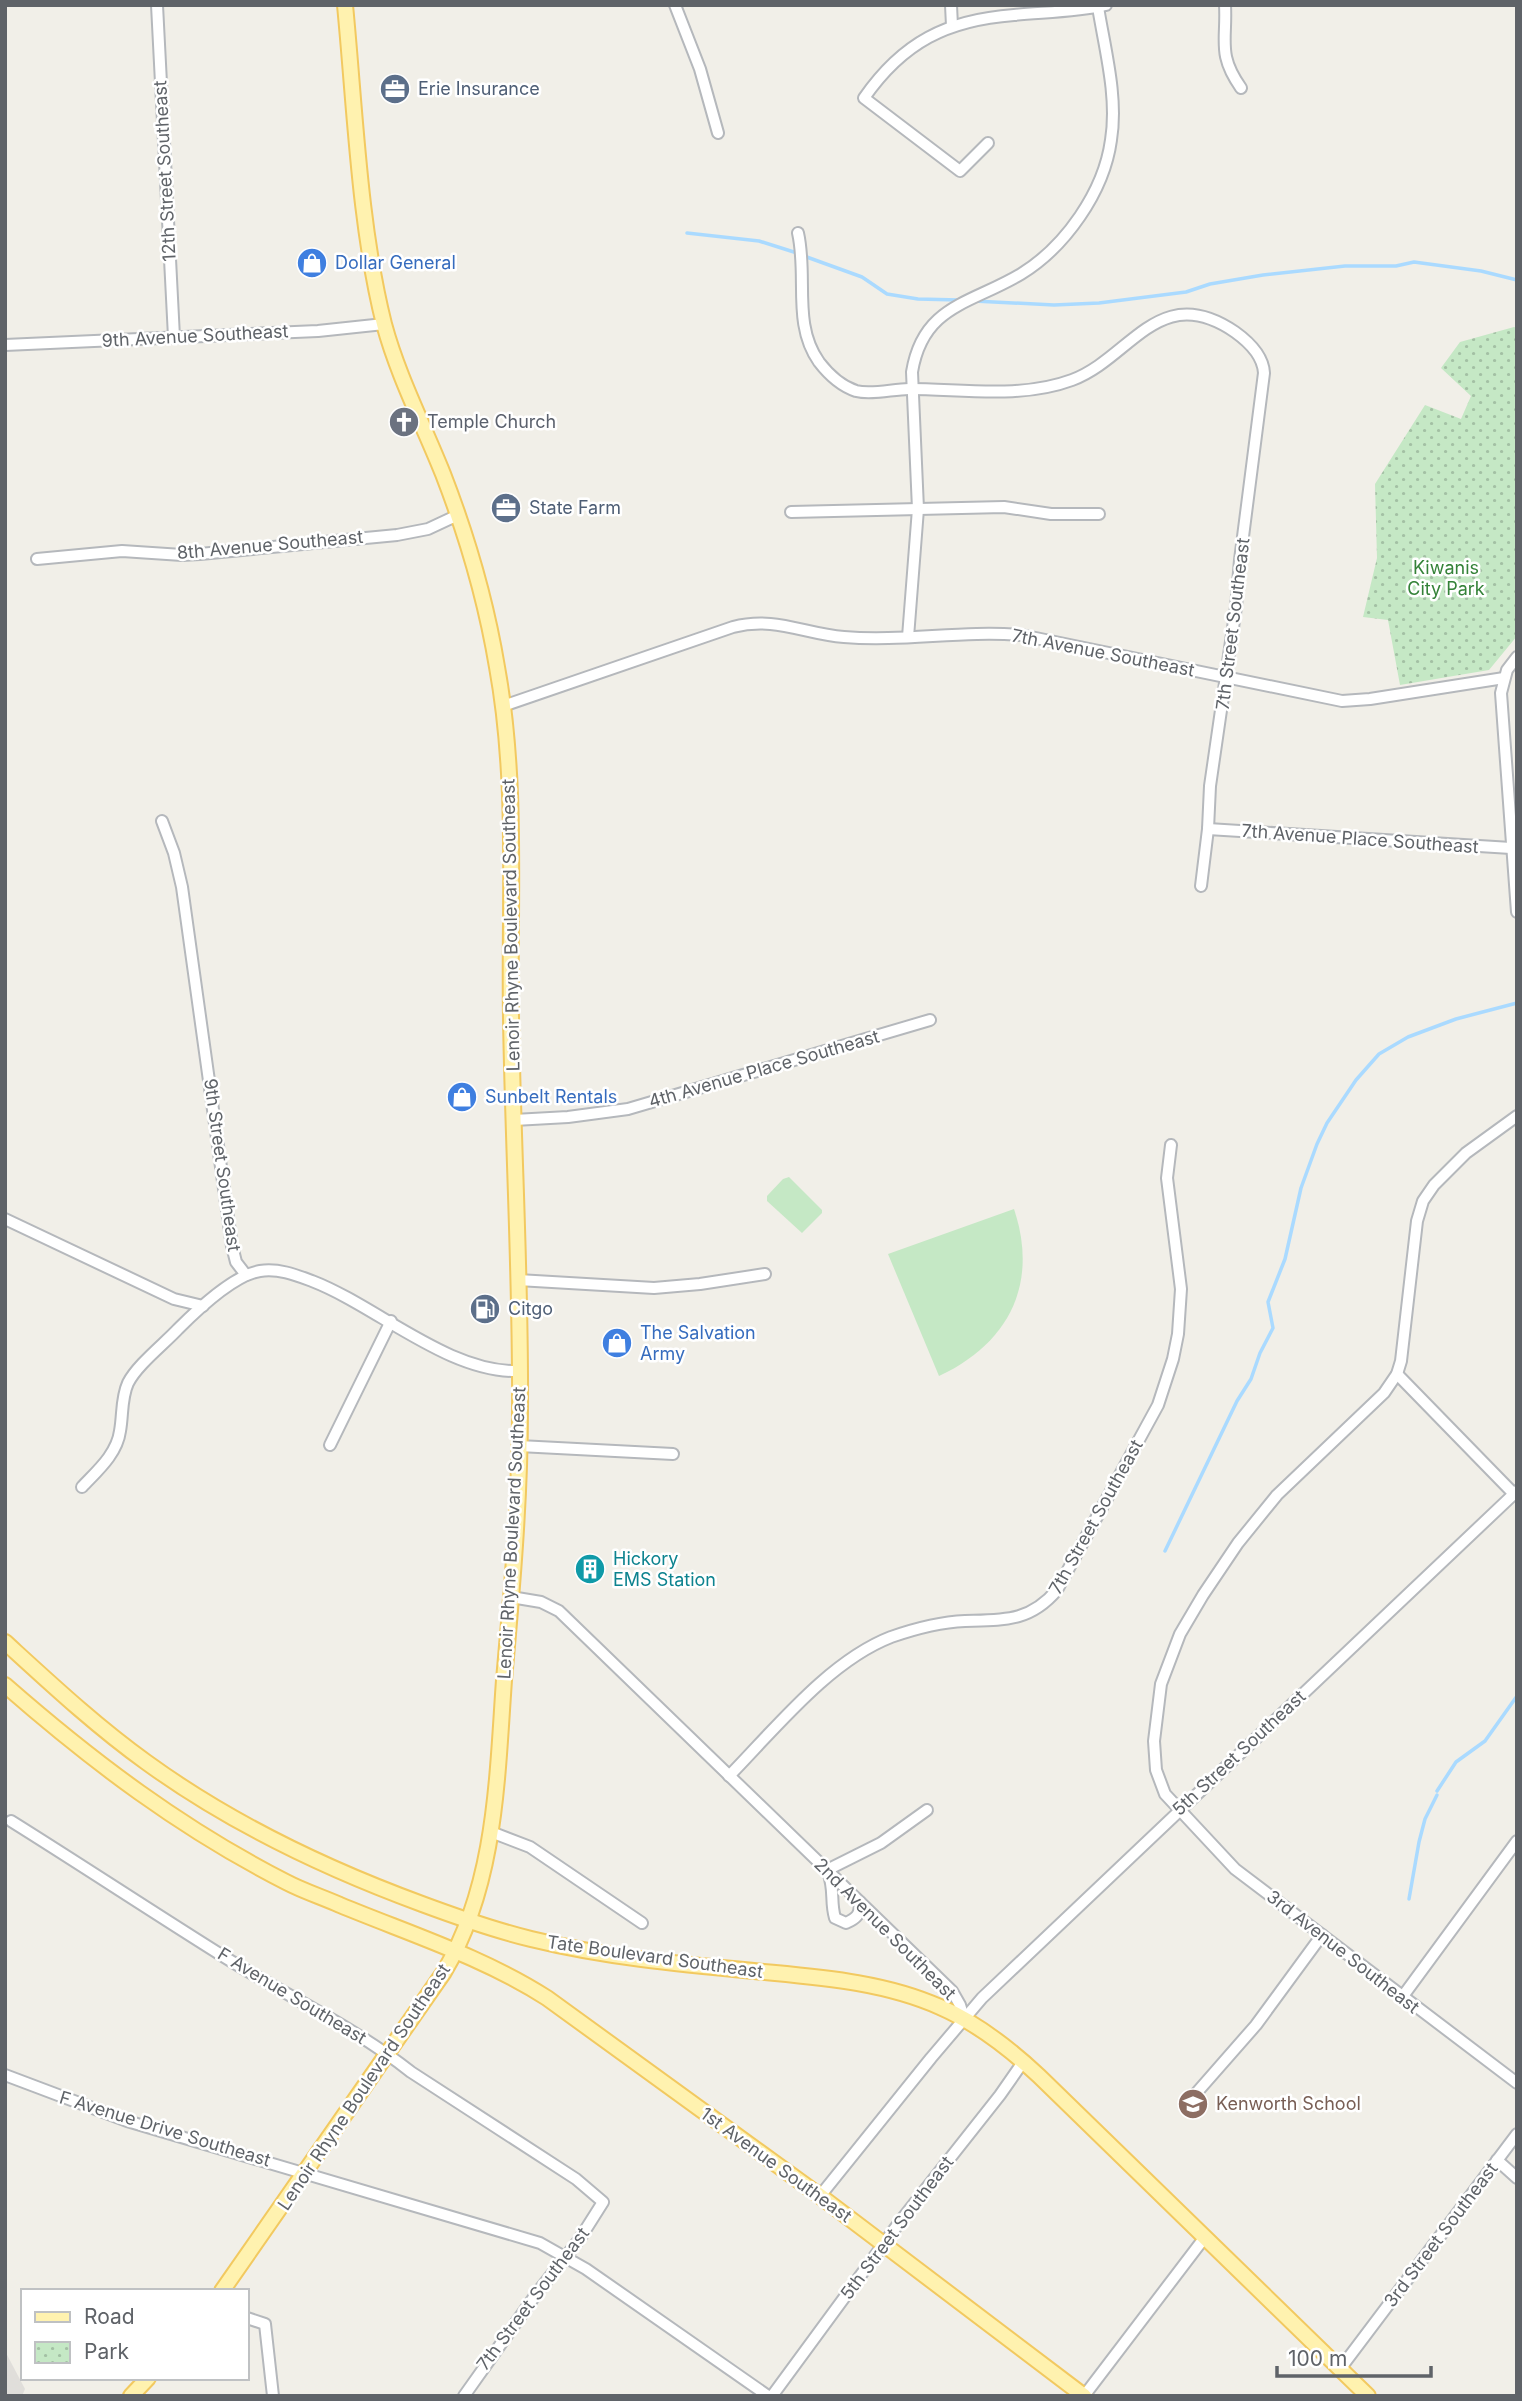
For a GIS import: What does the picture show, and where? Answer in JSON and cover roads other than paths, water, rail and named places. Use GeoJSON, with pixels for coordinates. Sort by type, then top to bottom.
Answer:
{"type":"FeatureCollection","features":[{"type":"Feature","properties":{"kind":"main road","name":"Lenoir Rhyne Boulevard Southeast"},"geometry":{"type":"LineString","coordinates":[[223,2289],[456,1951],[469,1920],[491,1832],[511,1598],[520,1371],[510,785],[503,706],[490,629],[458,515],[384,324],[364,202],[345,5]]}},
{"type":"Feature","properties":{"kind":"main road","name":"Tate Boulevard Southeast"},"geometry":{"type":"LineString","coordinates":[[5,1642],[74,1706],[148,1764],[287,1848],[364,1883],[529,1938],[600,1953],[863,1985],[920,1999],[964,2018]]}},
{"type":"Feature","properties":{"kind":"main road"},"geometry":{"type":"LineString","coordinates":[[5,1685],[108,1771],[166,1813],[223,1847],[288,1883],[456,1951]]}},
{"type":"Feature","properties":{"kind":"main road","name":"1st Avenue Southeast"},"geometry":{"type":"LineString","coordinates":[[456,1951],[515,1979],[547,1998],[820,2196],[1084,2396]]}},
{"type":"Feature","properties":{"kind":"main road","name":"2nd Avenue Southeast"},"geometry":{"type":"LineString","coordinates":[[964,2018],[1023,2062],[1368,2396]]}},
{"type":"Feature","properties":{"kind":"main road"},"geometry":{"type":"LineString","coordinates":[[131,2396],[146,2380]]}},
{"type":"Feature","properties":{"kind":"street","name":"12th Street Southeast"},"geometry":{"type":"LineString","coordinates":[[157,5],[174,337]]}},
{"type":"Feature","properties":{"kind":"street"},"geometry":{"type":"LineString","coordinates":[[675,5],[700,69],[718,133]]}},
{"type":"Feature","properties":{"kind":"street"},"geometry":{"type":"LineString","coordinates":[[951,5],[952,26]]}},
{"type":"Feature","properties":{"kind":"street"},"geometry":{"type":"LineString","coordinates":[[1225,5],[1224,51],[1231,75],[1241,88]]}},
{"type":"Feature","properties":{"kind":"street"},"geometry":{"type":"LineString","coordinates":[[908,637],[918,509],[912,372],[914,357],[931,325],[950,309],[1013,278],[1037,262],[1073,224],[1098,184],[1109,153],[1113,120],[1102,6],[1051,14],[995,17],[952,26],[901,56],[881,75],[864,98],[960,171],[988,143]]}},
{"type":"Feature","properties":{"kind":"street"},"geometry":{"type":"LineString","coordinates":[[798,233],[803,262],[804,324],[809,345],[819,361],[837,380],[858,391],[913,389]]}},
{"type":"Feature","properties":{"kind":"street","name":"7th Street Southeast"},"geometry":{"type":"LineString","coordinates":[[913,389],[1036,389],[1059,384],[1091,371],[1148,326],[1178,316],[1191,315],[1220,324],[1245,340],[1262,362],[1264,373],[1227,677],[1210,786],[1208,829],[1200,886]]}},
{"type":"Feature","properties":{"kind":"street","name":"9th Avenue Southeast"},"geometry":{"type":"LineString","coordinates":[[5,345],[318,331],[384,324]]}},
{"type":"Feature","properties":{"kind":"street"},"geometry":{"type":"LineString","coordinates":[[791,512],[1004,508],[1051,514],[1099,514]]}},
{"type":"Feature","properties":{"kind":"street","name":"8th Avenue Southeast"},"geometry":{"type":"LineString","coordinates":[[37,559],[122,551],[200,554],[397,535],[428,529],[458,515]]}},
{"type":"Feature","properties":{"kind":"street","name":"7th Avenue Southeast"},"geometry":{"type":"LineString","coordinates":[[503,706],[746,623],[777,623],[843,637],[983,633],[1021,635],[1317,697],[1353,701],[1504,678]]}},
{"type":"Feature","properties":{"kind":"street"},"geometry":{"type":"LineString","coordinates":[[1517,657],[1504,678],[1501,693],[1517,912]]}},
{"type":"Feature","properties":{"kind":"street","name":"9th Street Southeast"},"geometry":{"type":"LineString","coordinates":[[82,1487],[99,1470],[116,1443],[120,1433],[125,1391],[132,1376],[203,1307],[246,1275],[236,1262],[232,1246],[182,887],[174,853],[162,821]]}},
{"type":"Feature","properties":{"kind":"street","name":"7th Avenue Place Southeast"},"geometry":{"type":"LineString","coordinates":[[1208,829],[1511,848]]}},
{"type":"Feature","properties":{"kind":"street","name":"4th Avenue Place Southeast"},"geometry":{"type":"LineString","coordinates":[[514,1120],[568,1117],[628,1108],[930,1020]]}},
{"type":"Feature","properties":{"kind":"street"},"geometry":{"type":"LineString","coordinates":[[1515,1492],[1397,1374],[1401,1361],[1416,1221],[1423,1201],[1434,1185],[1466,1153],[1517,1116]]}},
{"type":"Feature","properties":{"kind":"street","name":"7th Street Southeast"},"geometry":{"type":"LineString","coordinates":[[729,1776],[820,1684],[853,1656],[891,1637],[924,1628],[963,1621],[993,1622],[1025,1615],[1037,1609],[1057,1590],[1158,1405],[1173,1359],[1178,1334],[1181,1289],[1167,1178],[1171,1145]]}},
{"type":"Feature","properties":{"kind":"street"},"geometry":{"type":"LineString","coordinates":[[5,1219],[174,1298],[203,1307]]}},
{"type":"Feature","properties":{"kind":"street"},"geometry":{"type":"LineString","coordinates":[[246,1275],[272,1270],[304,1278],[340,1293],[457,1357],[492,1370],[520,1371]]}},
{"type":"Feature","properties":{"kind":"street"},"geometry":{"type":"LineString","coordinates":[[518,1280],[654,1288],[765,1274]]}},
{"type":"Feature","properties":{"kind":"street"},"geometry":{"type":"LineString","coordinates":[[330,1446],[391,1321]]}},
{"type":"Feature","properties":{"kind":"street","name":"3rd Avenue Southeast"},"geometry":{"type":"LineString","coordinates":[[1397,1374],[1384,1393],[1295,1476],[1259,1515],[1217,1572],[1180,1634],[1161,1684],[1154,1741],[1158,1781],[1165,1794],[1235,1869],[1517,2083]]}},
{"type":"Feature","properties":{"kind":"street"},"geometry":{"type":"LineString","coordinates":[[519,1446],[673,1454]]}},
{"type":"Feature","properties":{"kind":"street","name":"5th Street Southeast"},"geometry":{"type":"LineString","coordinates":[[820,2196],[982,1998],[1515,1492]]}},
{"type":"Feature","properties":{"kind":"street","name":"2nd Avenue Southeast"},"geometry":{"type":"LineString","coordinates":[[511,1598],[541,1602],[559,1611],[952,1991],[964,2018]]}},
{"type":"Feature","properties":{"kind":"street"},"geometry":{"type":"LineString","coordinates":[[860,1902],[857,1918],[846,1923],[835,1918],[831,1906],[832,1884],[827,1870],[881,1843],[927,1810]]}},
{"type":"Feature","properties":{"kind":"street","name":"F Avenue Southeast"},"geometry":{"type":"LineString","coordinates":[[11,1821],[226,1958],[388,2053],[411,2071],[576,2179],[603,2202]]}},
{"type":"Feature","properties":{"kind":"street"},"geometry":{"type":"LineString","coordinates":[[491,1832],[530,1847],[642,1923]]}},
{"type":"Feature","properties":{"kind":"street"},"geometry":{"type":"LineString","coordinates":[[1402,1996],[1517,1841]]}},
{"type":"Feature","properties":{"kind":"street"},"geometry":{"type":"LineString","coordinates":[[1192,2098],[1256,2025],[1322,1935]]}},
{"type":"Feature","properties":{"kind":"street","name":"5th Street Southeast"},"geometry":{"type":"LineString","coordinates":[[770,2396],[1023,2062]]}},
{"type":"Feature","properties":{"kind":"street","name":"F Avenue Drive Southeast"},"geometry":{"type":"LineString","coordinates":[[5,2075],[127,2120],[518,2235],[566,2256]]}},
{"type":"Feature","properties":{"kind":"street","name":"3rd Street Southeast"},"geometry":{"type":"LineString","coordinates":[[1340,2368],[1517,2134]]}},
{"type":"Feature","properties":{"kind":"street"},"geometry":{"type":"LineString","coordinates":[[1497,2160],[1517,2178]]}},
{"type":"Feature","properties":{"kind":"street","name":"7th Street Southeast"},"geometry":{"type":"LineString","coordinates":[[464,2396],[470,2384],[603,2202]]}},
{"type":"Feature","properties":{"kind":"street"},"geometry":{"type":"LineString","coordinates":[[1084,2396],[1205,2237]]}},
{"type":"Feature","properties":{"kind":"street"},"geometry":{"type":"LineString","coordinates":[[566,2256],[770,2396]]}},
{"type":"Feature","properties":{"kind":"street"},"geometry":{"type":"LineString","coordinates":[[248,2318],[265,2323],[274,2396]]}},
{"type":"Feature","properties":{"kind":"waterway"},"geometry":{"type":"LineString","coordinates":[[687,233],[759,241],[797,253]]}},
{"type":"Feature","properties":{"kind":"waterway"},"geometry":{"type":"LineString","coordinates":[[804,256],[862,277],[887,294],[918,299],[959,300]]}},
{"type":"Feature","properties":{"kind":"waterway"},"geometry":{"type":"LineString","coordinates":[[974,301],[1054,305],[1099,303],[1186,292],[1210,284],[1263,275],[1345,266],[1396,266],[1414,262],[1481,271],[1517,280]]}},
{"type":"Feature","properties":{"kind":"waterway"},"geometry":{"type":"LineString","coordinates":[[1165,1551],[1237,1401],[1251,1379],[1273,1328],[1268,1302],[1285,1259],[1301,1188],[1327,1123],[1356,1080],[1379,1054],[1408,1037],[1456,1019],[1517,1003]]}},
{"type":"Feature","properties":{"kind":"waterway"},"geometry":{"type":"LineString","coordinates":[[1437,1791],[1456,1762],[1485,1741],[1517,1696]]}},
{"type":"Feature","properties":{"kind":"waterway"},"geometry":{"type":"LineString","coordinates":[[1409,1899],[1425,1819],[1437,1795]]}},
{"type":"Feature","properties":{"kind":"place","name":"Erie Insurance"},"geometry":{"type":"Point","coordinates":[395,89]}},
{"type":"Feature","properties":{"kind":"place","name":"Dollar General"},"geometry":{"type":"Point","coordinates":[312,263]}},
{"type":"Feature","properties":{"kind":"place","name":"Temple Church"},"geometry":{"type":"Point","coordinates":[404,422]}},
{"type":"Feature","properties":{"kind":"place","name":"State Farm"},"geometry":{"type":"Point","coordinates":[506,508]}},
{"type":"Feature","properties":{"kind":"place","name":"Sunbelt Rentals"},"geometry":{"type":"Point","coordinates":[462,1097]}},
{"type":"Feature","properties":{"kind":"place","name":"Citgo"},"geometry":{"type":"Point","coordinates":[485,1309]}},
{"type":"Feature","properties":{"kind":"place","name":"The Salvation Army"},"geometry":{"type":"Point","coordinates":[617,1343]}},
{"type":"Feature","properties":{"kind":"place","name":"Hickory EMS Station"},"geometry":{"type":"Point","coordinates":[590,1569]}},
{"type":"Feature","properties":{"kind":"place","name":"Kenworth School"},"geometry":{"type":"Point","coordinates":[1193,2104]}},
{"type":"Feature","properties":{"kind":"park label","name":"Kiwanis City Park"},"geometry":{"type":"Point","coordinates":[1446,578]}}]}
